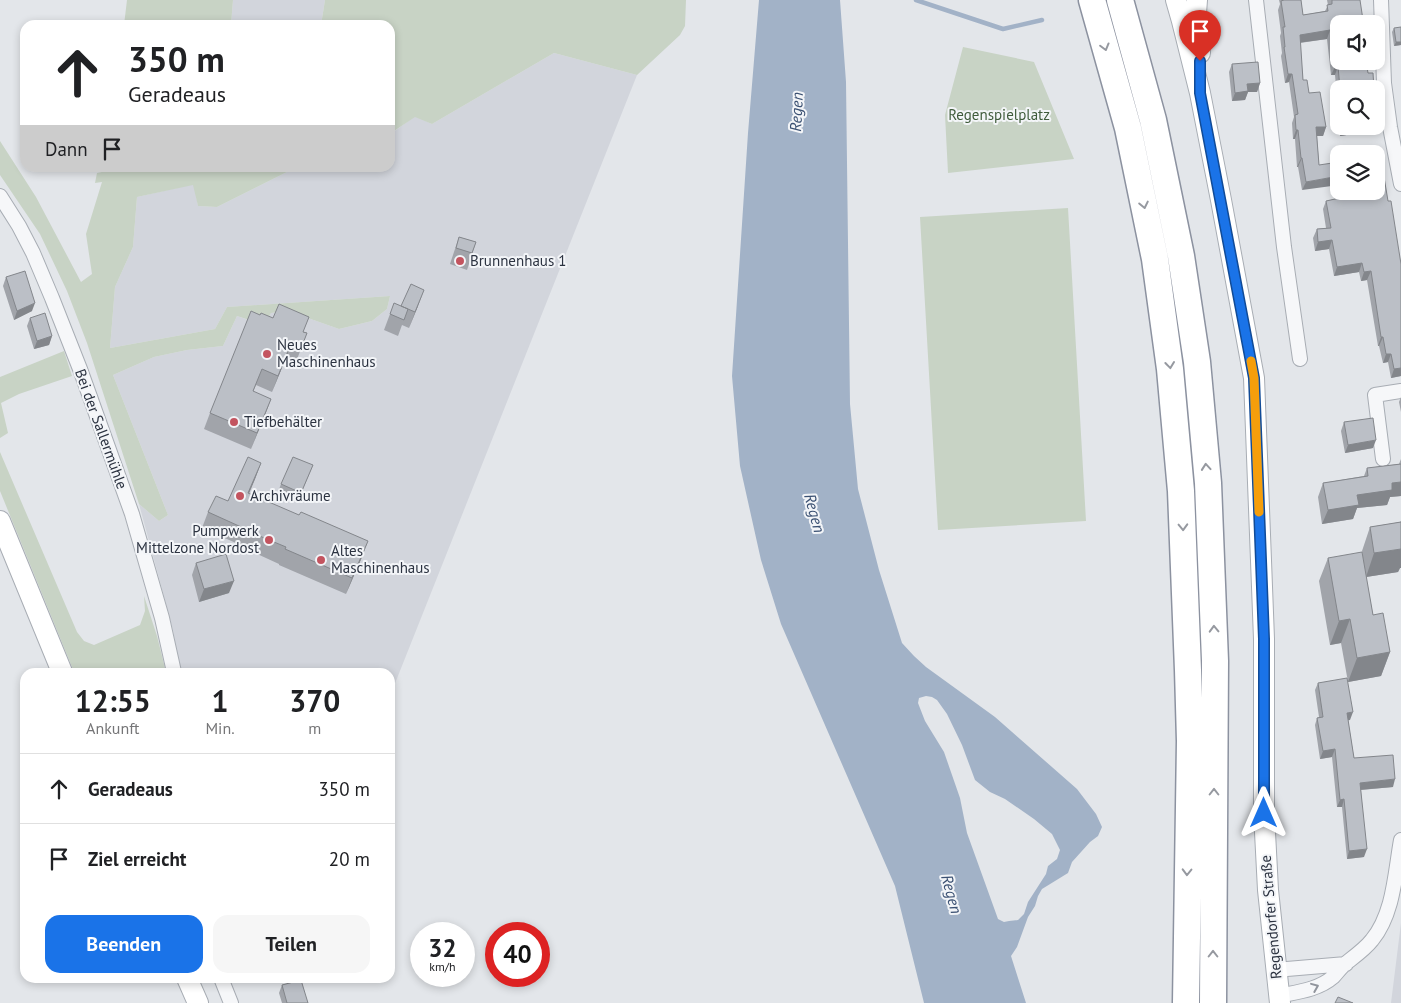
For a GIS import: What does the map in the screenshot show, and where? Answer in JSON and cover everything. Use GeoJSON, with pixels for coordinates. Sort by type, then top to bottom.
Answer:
{"type":"FeatureCollection","features":[{"type":"Feature","properties":{"kind":"highway"},"geometry":{"type":"LineString","coordinates":[[1092,0],[1128,128],[1155,259],[1170,368],[1181,491],[1190,741],[1186,1003]]}},
{"type":"Feature","properties":{"kind":"highway"},"geometry":{"type":"LineString","coordinates":[[1120,0],[1153,120],[1181,256],[1197,362],[1208,484],[1215,661],[1213,1003]]}},
{"type":"Feature","properties":{"kind":"street","name":"Regendorfer Straße"},"geometry":{"type":"LineString","coordinates":[[1176,0],[1200,93],[1254,378],[1264,639],[1264,813],[1268,890],[1279,999]]}},
{"type":"Feature","properties":{"kind":"street"},"geometry":{"type":"LineString","coordinates":[[1197,0],[1196,13],[1200,45],[1200,93]]}},
{"type":"Feature","properties":{"kind":"street"},"geometry":{"type":"LineString","coordinates":[[1256,0],[1284,247],[1300,359]]}},
{"type":"Feature","properties":{"kind":"street"},"geometry":{"type":"LineString","coordinates":[[1381,0],[1384,83],[1395,126],[1401,184]]}},
{"type":"Feature","properties":{"kind":"street","name":"Bei der Sallermühle"},"geometry":{"type":"LineString","coordinates":[[0,196],[33,253],[80,370],[132,514],[162,618],[173,668]]}},
{"type":"Feature","properties":{"kind":"street"},"geometry":{"type":"LineString","coordinates":[[1383,459],[1375,395],[1401,391]]}},
{"type":"Feature","properties":{"kind":"street"},"geometry":{"type":"LineString","coordinates":[[0,521],[60,668]]}},
{"type":"Feature","properties":{"kind":"street"},"geometry":{"type":"LineString","coordinates":[[1279,999],[1320,986],[1332,978],[1371,941],[1377,932],[1391,898],[1401,840]]}},
{"type":"Feature","properties":{"kind":"street"},"geometry":{"type":"LineString","coordinates":[[1275,970],[1346,964]]}},
{"type":"Feature","properties":{"kind":"street"},"geometry":{"type":"LineString","coordinates":[[190,983],[198,1003]]}},
{"type":"Feature","properties":{"kind":"street"},"geometry":{"type":"LineString","coordinates":[[224,983],[231,1003]]}},
{"type":"Feature","properties":{"kind":"shaded area"},"geometry":{"type":"Polygon","coordinates":[[[233,0],[325,0],[322,20],[231,20],[233,0]]]}},
{"type":"Feature","properties":{"kind":"shaded area"},"geometry":{"type":"Polygon","coordinates":[[[554,53],[637,75],[395,683],[395,668],[179,668],[173,630],[139,504],[159,521],[168,515],[113,375],[154,357],[187,350],[223,346],[237,316],[263,325],[271,313],[288,311],[339,329],[372,321],[387,309],[390,296],[227,307],[215,329],[110,348],[115,287],[133,247],[137,197],[194,184],[198,206],[217,207],[287,172],[395,172],[395,131],[415,116],[432,124],[554,53]]]}},
{"type":"Feature","properties":{"kind":"shaded area"},"geometry":{"type":"Polygon","coordinates":[[[1401,923],[1401,1003],[1391,1003],[1401,923]]]}},
{"type":"Feature","properties":{"kind":"green space"},"geometry":{"type":"Polygon","coordinates":[[[127,0],[233,0],[231,20],[125,20],[127,0]]]}},
{"type":"Feature","properties":{"kind":"green space"},"geometry":{"type":"Polygon","coordinates":[[[325,0],[686,0],[685,26],[680,35],[637,75],[554,53],[432,124],[415,117],[395,130],[395,20],[322,20],[325,0]]]}},
{"type":"Feature","properties":{"kind":"green space","name":"Regenspielplatz"},"geometry":{"type":"Polygon","coordinates":[[[963,47],[1034,62],[1074,159],[948,173],[945,115],[963,47]]]}},
{"type":"Feature","properties":{"kind":"green space"},"geometry":{"type":"Polygon","coordinates":[[[0,141],[36,197],[81,282],[92,274],[86,234],[102,182],[95,183],[97,173],[287,172],[217,207],[198,206],[193,185],[137,197],[133,247],[115,287],[110,348],[215,329],[227,307],[390,296],[387,309],[372,321],[339,329],[288,311],[271,313],[264,325],[237,316],[223,346],[187,350],[154,357],[113,375],[168,515],[159,521],[139,504],[87,343],[67,291],[40,234],[0,175],[0,141]]]}},
{"type":"Feature","properties":{"kind":"green space"},"geometry":{"type":"Polygon","coordinates":[[[1068,208],[1086,521],[938,530],[920,217],[1068,208]]]}},
{"type":"Feature","properties":{"kind":"green space"},"geometry":{"type":"Polygon","coordinates":[[[64,351],[72,376],[19,394],[1,403],[8,433],[0,438],[0,377],[64,351]]]}},
{"type":"Feature","properties":{"kind":"green space"},"geometry":{"type":"Polygon","coordinates":[[[0,452],[77,632],[84,641],[94,645],[140,625],[145,611],[144,596],[165,668],[72,668],[0,491],[0,452]]]}},
{"type":"Feature","properties":{"kind":"water","name":"Regen"},"geometry":{"type":"Polygon","coordinates":[[[759,0],[840,0],[846,82],[850,404],[858,489],[879,570],[902,643],[926,667],[995,717],[1077,789],[1096,814],[1102,827],[1098,836],[1072,862],[1068,873],[1042,889],[1028,917],[1017,947],[1011,956],[1026,1003],[924,1003],[895,886],[781,624],[761,560],[740,466],[732,376],[759,0]],[[932,697],[919,698],[918,703],[925,721],[944,752],[960,798],[967,833],[998,919],[1004,922],[1018,920],[1024,914],[1028,902],[1046,874],[1048,866],[1057,859],[1060,850],[1052,834],[1034,819],[1005,799],[990,792],[975,780],[962,745],[947,714],[937,700],[932,697]]]}},
{"type":"Feature","properties":{"kind":"building"},"geometry":{"type":"Polygon","coordinates":[[[1301,0],[1303,15],[1328,11],[1327,5],[1332,4],[1332,0],[1360,0],[1362,15],[1330,15],[1330,30],[1300,35],[1303,80],[1307,80],[1309,93],[1320,92],[1326,127],[1316,127],[1319,165],[1330,163],[1330,178],[1306,182],[1298,130],[1296,130],[1295,115],[1298,114],[1292,74],[1288,74],[1284,47],[1283,27],[1285,27],[1281,1],[1301,0]]]}},
{"type":"Feature","properties":{"kind":"building"},"geometry":{"type":"Polygon","coordinates":[[[1401,27],[1401,42],[1396,42],[1394,28],[1401,27]]]}},
{"type":"Feature","properties":{"kind":"building"},"geometry":{"type":"Polygon","coordinates":[[[1258,62],[1260,83],[1247,84],[1248,91],[1235,93],[1232,64],[1258,62]]]}},
{"type":"Feature","properties":{"kind":"building"},"geometry":{"type":"Polygon","coordinates":[[[1338,70],[1368,70],[1368,73],[1373,73],[1373,80],[1339,80],[1338,70]]]}},
{"type":"Feature","properties":{"kind":"building"},"geometry":{"type":"Polygon","coordinates":[[[1385,183],[1388,201],[1391,201],[1401,264],[1401,368],[1394,369],[1391,354],[1386,354],[1383,337],[1381,337],[1371,271],[1364,272],[1362,263],[1337,267],[1332,240],[1318,242],[1317,229],[1331,228],[1326,201],[1385,200],[1385,183]]]}},
{"type":"Feature","properties":{"kind":"building"},"geometry":{"type":"Polygon","coordinates":[[[459,237],[476,242],[472,253],[456,248],[459,237]]]}},
{"type":"Feature","properties":{"kind":"building"},"geometry":{"type":"Polygon","coordinates":[[[25,271],[35,303],[17,311],[6,277],[25,271]]]}},
{"type":"Feature","properties":{"kind":"building"},"geometry":{"type":"Polygon","coordinates":[[[411,284],[424,290],[415,312],[401,306],[411,284]]]}},
{"type":"Feature","properties":{"kind":"building"},"geometry":{"type":"Polygon","coordinates":[[[394,303],[408,309],[404,320],[390,314],[394,303]]]}},
{"type":"Feature","properties":{"kind":"building"},"geometry":{"type":"Polygon","coordinates":[[[279,304],[309,317],[303,332],[307,333],[302,346],[292,341],[278,376],[262,369],[253,391],[271,399],[257,433],[210,413],[251,311],[273,318],[279,304]]]}},
{"type":"Feature","properties":{"kind":"building"},"geometry":{"type":"Polygon","coordinates":[[[45,313],[52,336],[37,341],[30,318],[45,313]]]}},
{"type":"Feature","properties":{"kind":"building"},"geometry":{"type":"Polygon","coordinates":[[[1373,418],[1376,440],[1348,445],[1344,422],[1373,418]]]}},
{"type":"Feature","properties":{"kind":"building"},"geometry":{"type":"Polygon","coordinates":[[[248,457],[261,463],[248,493],[299,515],[301,512],[368,541],[352,578],[285,549],[286,547],[208,512],[216,496],[228,501],[248,457]]]}},
{"type":"Feature","properties":{"kind":"building"},"geometry":{"type":"Polygon","coordinates":[[[293,457],[313,465],[301,493],[281,484],[293,457]]]}},
{"type":"Feature","properties":{"kind":"building"},"geometry":{"type":"Polygon","coordinates":[[[1401,464],[1401,482],[1392,483],[1392,490],[1357,495],[1359,505],[1328,510],[1323,483],[1368,476],[1367,468],[1401,464]]]}},
{"type":"Feature","properties":{"kind":"building"},"geometry":{"type":"Polygon","coordinates":[[[1401,522],[1401,549],[1374,553],[1370,527],[1401,522]]]}},
{"type":"Feature","properties":{"kind":"building"},"geometry":{"type":"Polygon","coordinates":[[[1362,552],[1373,615],[1383,613],[1390,652],[1357,658],[1350,619],[1339,621],[1328,558],[1362,552]]]}},
{"type":"Feature","properties":{"kind":"building"},"geometry":{"type":"Polygon","coordinates":[[[226,554],[234,581],[204,589],[196,563],[226,554]]]}},
{"type":"Feature","properties":{"kind":"building"},"geometry":{"type":"Polygon","coordinates":[[[1347,678],[1353,712],[1347,713],[1354,758],[1393,755],[1395,779],[1360,783],[1367,849],[1349,851],[1344,799],[1340,800],[1335,749],[1323,751],[1317,718],[1323,717],[1318,683],[1347,678]]]}},
{"type":"Feature","properties":{"kind":"building"},"geometry":{"type":"Polygon","coordinates":[[[302,983],[308,1003],[287,1003],[282,985],[302,983]]]}},
{"type":"Feature","properties":{"kind":"building"},"geometry":{"type":"Polygon","coordinates":[[[1338,997],[1353,1003],[1335,1003],[1338,997]]]}},
{"type":"Feature","properties":{"kind":"waterway"},"geometry":{"type":"LineString","coordinates":[[916,0],[1003,29],[1042,20]]}},
{"type":"Feature","properties":{"kind":"slow traffic"},"geometry":{"type":"LineString","coordinates":[[1251,361],[1254,378],[1259,512]]}},
{"type":"Feature","properties":{"kind":"place","name":"Brunnenhaus 1"},"geometry":{"type":"Point","coordinates":[460,261]}},
{"type":"Feature","properties":{"kind":"place","name":"Neues Maschinenhaus"},"geometry":{"type":"Point","coordinates":[267,354]}},
{"type":"Feature","properties":{"kind":"place","name":"Tiefbehälter"},"geometry":{"type":"Point","coordinates":[234,422]}},
{"type":"Feature","properties":{"kind":"place","name":"Archivräume"},"geometry":{"type":"Point","coordinates":[240,496]}},
{"type":"Feature","properties":{"kind":"place","name":"Pumpwerk Mittelzone Nordost"},"geometry":{"type":"Point","coordinates":[269,540]}},
{"type":"Feature","properties":{"kind":"place","name":"Altes Maschinenhaus"},"geometry":{"type":"Point","coordinates":[321,560]}},
{"type":"Feature","properties":{"kind":"route"},"geometry":{"type":"LineString","coordinates":[[1200,61],[1200,93],[1254,378],[1264,639],[1264,813]]}}]}
